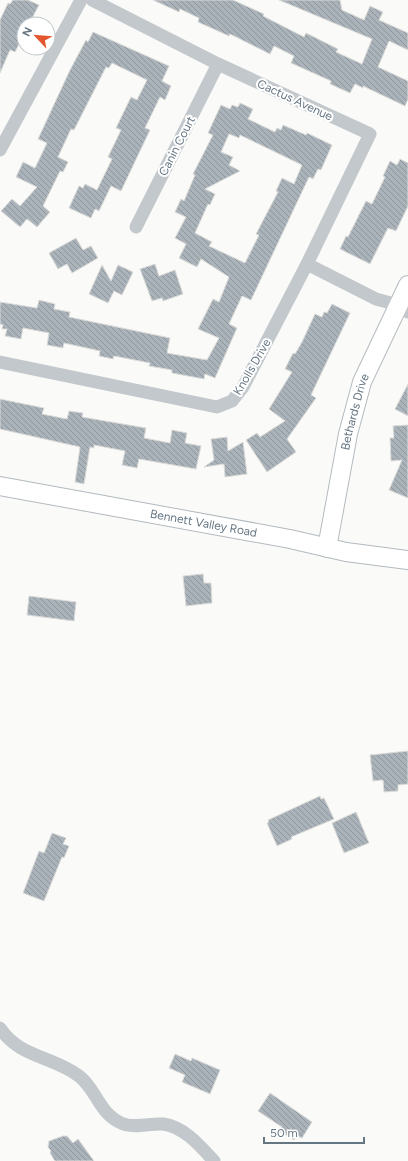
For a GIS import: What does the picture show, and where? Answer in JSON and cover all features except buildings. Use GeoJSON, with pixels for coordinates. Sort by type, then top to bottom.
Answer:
{"type":"FeatureCollection","features":[{"type":"Feature","properties":{"kind":"street"},"geometry":{"type":"LineString","coordinates":[[0,150],[81,0]]}},
{"type":"Feature","properties":{"kind":"street","name":"Cactus Avenue"},"geometry":{"type":"LineString","coordinates":[[92,0],[218,64],[370,134],[307,264]]}},
{"type":"Feature","properties":{"kind":"street","name":"Canin Court"},"geometry":{"type":"LineString","coordinates":[[136,228],[218,64]]}},
{"type":"Feature","properties":{"kind":"street"},"geometry":{"type":"LineString","coordinates":[[307,264],[376,299],[403,308]]}},
{"type":"Feature","properties":{"kind":"street","name":"Knolls Drive"},"geometry":{"type":"LineString","coordinates":[[0,362],[217,407],[232,401],[243,388],[307,264]]}},
{"type":"Feature","properties":{"kind":"street","name":"Bethards Drive"},"geometry":{"type":"LineString","coordinates":[[327,548],[348,434],[362,382],[403,308],[408,285]]}},
{"type":"Feature","properties":{"kind":"street","name":"Bennett Valley Road"},"geometry":{"type":"LineString","coordinates":[[0,486],[290,539],[346,552],[408,560]]}},
{"type":"Feature","properties":{"kind":"street"},"geometry":{"type":"LineString","coordinates":[[0,1028],[6,1037],[21,1050],[65,1068],[80,1077],[103,1110],[113,1119],[124,1124],[164,1124],[178,1129],[194,1140],[214,1161]]}}]}
